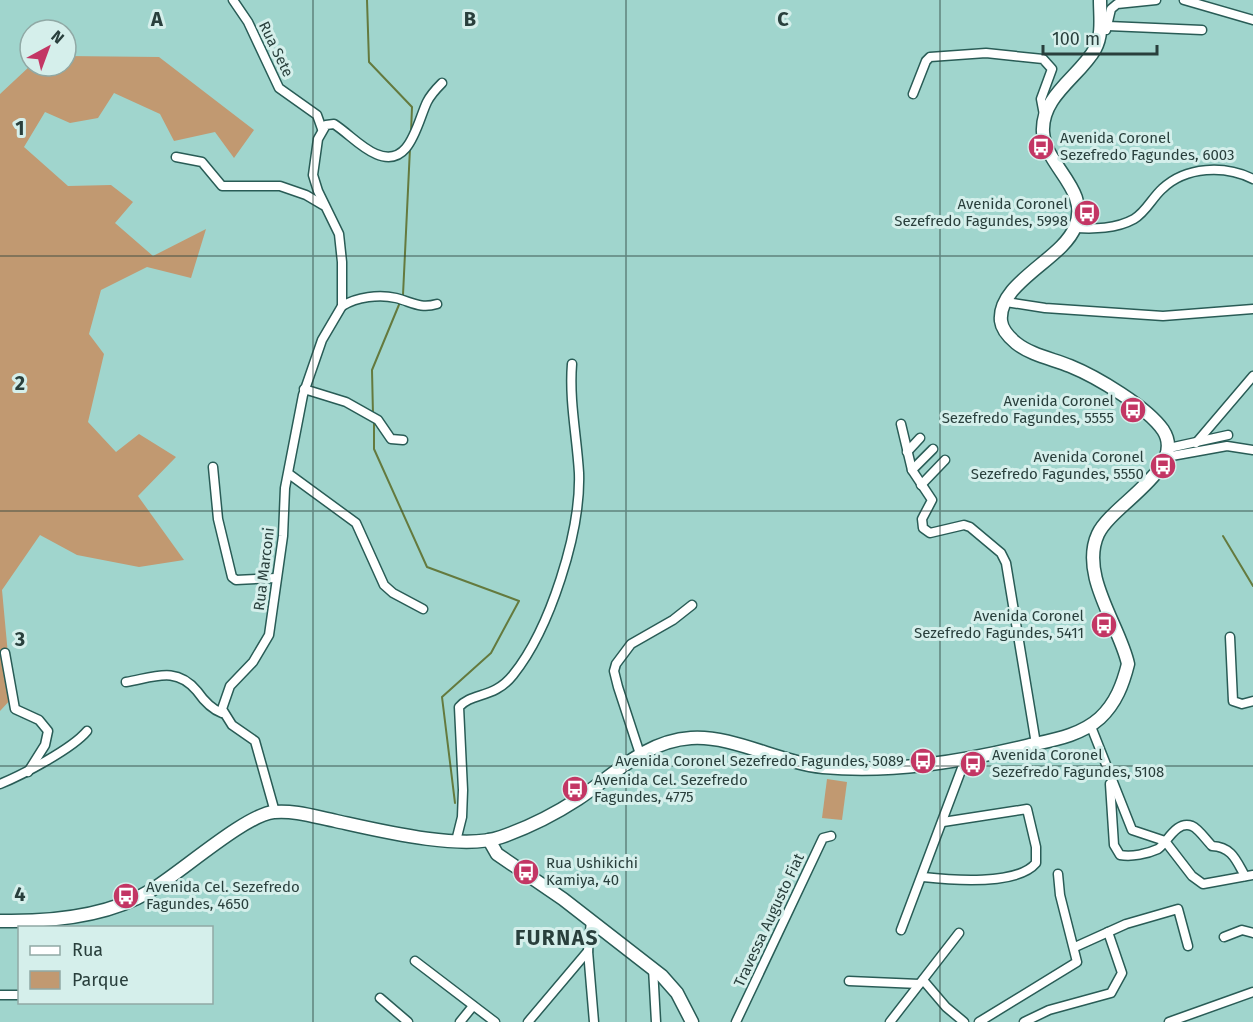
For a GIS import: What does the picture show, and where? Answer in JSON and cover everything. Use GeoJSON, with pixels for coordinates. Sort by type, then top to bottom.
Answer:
{"type":"FeatureCollection","features":[{"type":"Feature","properties":{"kind":"main road"},"geometry":{"type":"LineString","coordinates":[[462,841],[494,839],[577,800],[640,754],[675,740],[694,737],[718,741],[822,767],[931,765],[965,760],[1078,733],[1114,701],[1124,680],[1128,664],[1096,577],[1095,551],[1098,534],[1110,517],[1158,470],[1168,453],[1164,431],[1139,407],[1074,368],[1017,344],[1004,329],[1001,321],[1006,302],[1023,280],[1055,253],[1075,228],[1078,204],[1047,147],[1043,132],[1045,118],[1062,88],[1096,48],[1104,30],[1100,0]]}},
{"type":"Feature","properties":{"kind":"main road"},"geometry":{"type":"LineString","coordinates":[[0,921],[100,912],[132,902],[168,880],[251,820],[275,812],[462,841],[502,856],[653,968],[677,993],[692,1022]]}},
{"type":"Feature","properties":{"kind":"main road"},"geometry":{"type":"LineString","coordinates":[[494,839],[502,856]]}},
{"type":"Feature","properties":{"kind":"street","name":"Rua Sete"},"geometry":{"type":"LineString","coordinates":[[233,0],[248,22],[279,88],[317,115],[322,129]]}},
{"type":"Feature","properties":{"kind":"street"},"geometry":{"type":"LineString","coordinates":[[1156,0],[1117,4],[1111,9],[1104,30],[1202,30]]}},
{"type":"Feature","properties":{"kind":"street"},"geometry":{"type":"LineString","coordinates":[[1184,0],[1253,20]]}},
{"type":"Feature","properties":{"kind":"street"},"geometry":{"type":"LineString","coordinates":[[913,94],[926,61],[930,57],[987,54],[1043,59],[1052,69],[1041,99],[1045,118]]}},
{"type":"Feature","properties":{"kind":"street"},"geometry":{"type":"LineString","coordinates":[[437,304],[418,306],[398,298],[376,297],[354,300],[342,306],[340,245],[332,216],[313,175],[313,159],[322,129],[326,125],[334,124],[377,155],[394,156],[410,144],[428,101],[442,83]]}},
{"type":"Feature","properties":{"kind":"street"},"geometry":{"type":"LineString","coordinates":[[176,157],[202,162],[222,186],[280,186],[306,195],[326,207]]}},
{"type":"Feature","properties":{"kind":"street"},"geometry":{"type":"LineString","coordinates":[[1075,228],[1097,229],[1136,218],[1163,188],[1193,173],[1222,170],[1253,179]]}},
{"type":"Feature","properties":{"kind":"street"},"geometry":{"type":"LineString","coordinates":[[1006,302],[1045,308],[1163,316],[1253,309]]}},
{"type":"Feature","properties":{"kind":"street","name":"Rua Marconi"},"geometry":{"type":"LineString","coordinates":[[222,713],[222,704],[230,686],[253,662],[269,635],[289,474],[304,389],[322,340],[342,306]]}},
{"type":"Feature","properties":{"kind":"street"},"geometry":{"type":"LineString","coordinates":[[462,841],[463,790],[459,706],[469,699],[496,691],[515,673],[544,622],[572,542],[579,476],[571,391],[572,364]]}},
{"type":"Feature","properties":{"kind":"street"},"geometry":{"type":"LineString","coordinates":[[1196,443],[1253,376]]}},
{"type":"Feature","properties":{"kind":"street"},"geometry":{"type":"LineString","coordinates":[[304,389],[346,402],[381,422],[391,439],[403,440]]}},
{"type":"Feature","properties":{"kind":"street"},"geometry":{"type":"LineString","coordinates":[[901,424],[912,470],[932,500],[921,524],[926,531],[930,533],[964,525],[970,527],[1004,558],[1036,744]]}},
{"type":"Feature","properties":{"kind":"street"},"geometry":{"type":"LineString","coordinates":[[1168,453],[1228,435]]}},
{"type":"Feature","properties":{"kind":"street"},"geometry":{"type":"LineString","coordinates":[[907,452],[920,438]]}},
{"type":"Feature","properties":{"kind":"street"},"geometry":{"type":"LineString","coordinates":[[1168,453],[1227,446],[1253,450]]}},
{"type":"Feature","properties":{"kind":"street"},"geometry":{"type":"LineString","coordinates":[[912,470],[933,449]]}},
{"type":"Feature","properties":{"kind":"street"},"geometry":{"type":"LineString","coordinates":[[921,485],[945,460]]}},
{"type":"Feature","properties":{"kind":"street"},"geometry":{"type":"LineString","coordinates":[[213,467],[218,519],[232,577],[236,580],[276,578]]}},
{"type":"Feature","properties":{"kind":"street"},"geometry":{"type":"LineString","coordinates":[[289,474],[356,523],[384,585],[393,593],[423,609]]}},
{"type":"Feature","properties":{"kind":"street"},"geometry":{"type":"LineString","coordinates":[[640,754],[618,687],[614,672],[616,664],[631,644],[673,621],[692,605]]}},
{"type":"Feature","properties":{"kind":"street"},"geometry":{"type":"LineString","coordinates":[[1230,638],[1233,701],[1242,704],[1253,701]]}},
{"type":"Feature","properties":{"kind":"street"},"geometry":{"type":"LineString","coordinates":[[6,653],[15,709],[39,720],[48,731],[41,752],[28,772]]}},
{"type":"Feature","properties":{"kind":"street"},"geometry":{"type":"LineString","coordinates":[[126,682],[176,675],[189,683],[212,708],[222,713],[232,725],[255,741],[275,812]]}},
{"type":"Feature","properties":{"kind":"street"},"geometry":{"type":"LineString","coordinates":[[1090,724],[1110,774],[1132,830],[1165,842],[1192,876],[1203,884],[1249,875],[1230,850],[1225,847],[1212,846],[1193,826],[1187,825],[1168,835],[1165,842],[1159,848],[1130,856],[1120,855],[1114,845],[1110,774]]}},
{"type":"Feature","properties":{"kind":"street"},"geometry":{"type":"LineString","coordinates":[[0,784],[28,772],[82,738],[87,731]]}},
{"type":"Feature","properties":{"kind":"street"},"geometry":{"type":"LineString","coordinates":[[901,930],[923,877],[965,760]]}},
{"type":"Feature","properties":{"kind":"street"},"geometry":{"type":"LineString","coordinates":[[923,877],[999,878],[1034,866],[1036,847],[1027,809],[943,822]]}},
{"type":"Feature","properties":{"kind":"street","name":"Travessa Augusto Fiat"},"geometry":{"type":"LineString","coordinates":[[736,1022],[823,838],[831,836]]}},
{"type":"Feature","properties":{"kind":"street"},"geometry":{"type":"LineString","coordinates":[[979,1022],[1051,976],[1075,965],[1078,959],[1060,894],[1058,874]]}},
{"type":"Feature","properties":{"kind":"street"},"geometry":{"type":"LineString","coordinates":[[1075,947],[1126,924],[1178,909],[1188,946]]}},
{"type":"Feature","properties":{"kind":"street"},"geometry":{"type":"LineString","coordinates":[[591,921],[588,951],[594,1022]]}},
{"type":"Feature","properties":{"kind":"street"},"geometry":{"type":"LineString","coordinates":[[1224,937],[1242,930],[1253,933]]}},
{"type":"Feature","properties":{"kind":"street"},"geometry":{"type":"LineString","coordinates":[[1024,1022],[1049,1010],[1111,993],[1122,974],[1108,932]]}},
{"type":"Feature","properties":{"kind":"street"},"geometry":{"type":"LineString","coordinates":[[890,1022],[959,933]]}},
{"type":"Feature","properties":{"kind":"street"},"geometry":{"type":"LineString","coordinates":[[528,1022],[588,951]]}},
{"type":"Feature","properties":{"kind":"street"},"geometry":{"type":"LineString","coordinates":[[415,962],[495,1022]]}},
{"type":"Feature","properties":{"kind":"street"},"geometry":{"type":"LineString","coordinates":[[653,968],[656,1022]]}},
{"type":"Feature","properties":{"kind":"street"},"geometry":{"type":"LineString","coordinates":[[849,981],[921,982],[964,1022]]}},
{"type":"Feature","properties":{"kind":"street"},"geometry":{"type":"LineString","coordinates":[[1168,1022],[1253,992]]}},
{"type":"Feature","properties":{"kind":"street"},"geometry":{"type":"LineString","coordinates":[[0,995],[18,995]]}},
{"type":"Feature","properties":{"kind":"street"},"geometry":{"type":"LineString","coordinates":[[380,999],[408,1022]]}},
{"type":"Feature","properties":{"kind":"street"},"geometry":{"type":"LineString","coordinates":[[460,1022],[474,1006]]}},
{"type":"Feature","properties":{"kind":"green space"},"geometry":{"type":"Polygon","coordinates":[[[78,56],[159,57],[254,130],[234,158],[215,132],[174,141],[160,114],[114,93],[98,118],[70,123],[45,112],[24,147],[68,186],[111,185],[133,202],[115,223],[153,256],[206,229],[191,278],[147,267],[101,290],[89,334],[104,354],[88,422],[116,452],[139,434],[176,457],[138,496],[184,560],[139,567],[77,555],[40,535],[2,590],[12,698],[0,711],[0,94],[18,77],[78,78],[78,56]]]}},
{"type":"Feature","properties":{"kind":"green space"},"geometry":{"type":"Polygon","coordinates":[[[827,779],[847,782],[842,820],[822,818],[827,779]]]}},
{"type":"Feature","properties":{"kind":"waterway"},"geometry":{"type":"LineString","coordinates":[[367,0],[369,62],[412,107],[411,133]]}},
{"type":"Feature","properties":{"kind":"waterway"},"geometry":{"type":"LineString","coordinates":[[373,415],[372,370],[403,295],[410,148]]}},
{"type":"Feature","properties":{"kind":"waterway"},"geometry":{"type":"LineString","coordinates":[[374,421],[374,449],[427,567],[519,601],[491,653],[442,697],[455,803]]}},
{"type":"Feature","properties":{"kind":"waterway"},"geometry":{"type":"LineString","coordinates":[[1223,536],[1253,586]]}},
{"type":"Feature","properties":{"kind":"place","name":"Avenida Coronel Sezefredo Fagundes, 6003"},"geometry":{"type":"Point","coordinates":[1041,147]}},
{"type":"Feature","properties":{"kind":"place","name":"Avenida Coronel Sezefredo Fagundes, 5998"},"geometry":{"type":"Point","coordinates":[1087,213]}},
{"type":"Feature","properties":{"kind":"place","name":"Avenida Coronel Sezefredo Fagundes, 5555"},"geometry":{"type":"Point","coordinates":[1133,410]}},
{"type":"Feature","properties":{"kind":"place","name":"Avenida Coronel Sezefredo Fagundes, 5550"},"geometry":{"type":"Point","coordinates":[1163,466]}},
{"type":"Feature","properties":{"kind":"place","name":"Avenida Coronel Sezefredo Fagundes, 5411"},"geometry":{"type":"Point","coordinates":[1104,625]}},
{"type":"Feature","properties":{"kind":"place","name":"Avenida Coronel Sezefredo Fagundes, 5089"},"geometry":{"type":"Point","coordinates":[923,761]}},
{"type":"Feature","properties":{"kind":"place","name":"Avenida Coronel Sezefredo Fagundes, 5108"},"geometry":{"type":"Point","coordinates":[973,764]}},
{"type":"Feature","properties":{"kind":"place","name":"Avenida Cel. Sezefredo Fagundes, 4775"},"geometry":{"type":"Point","coordinates":[575,789]}},
{"type":"Feature","properties":{"kind":"place","name":"Rua Ushikichi Kamiya, 40"},"geometry":{"type":"Point","coordinates":[526,872]}},
{"type":"Feature","properties":{"kind":"place","name":"Avenida Cel. Sezefredo Fagundes, 4650"},"geometry":{"type":"Point","coordinates":[126,896]}},
{"type":"Feature","properties":{"kind":"district","name":"FURNAS"},"geometry":{"type":"Point","coordinates":[557,938]}}]}
